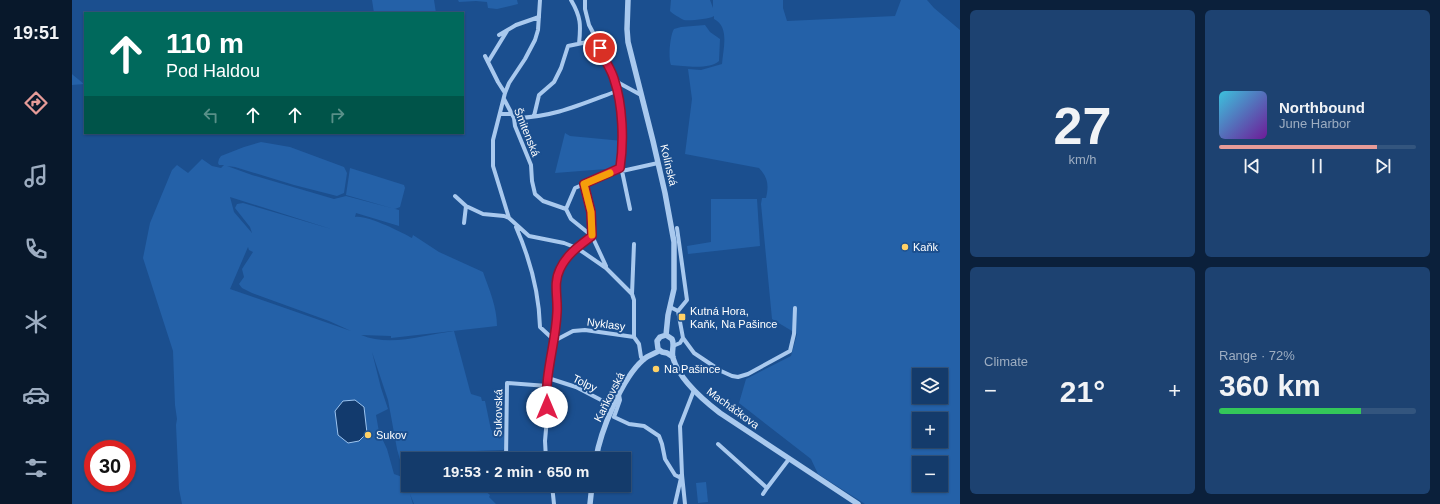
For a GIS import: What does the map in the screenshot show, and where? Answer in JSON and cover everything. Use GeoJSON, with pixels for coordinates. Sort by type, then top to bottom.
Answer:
{"type":"FeatureCollection","features":[{"type":"Feature","properties":{"kind":"street"},"geometry":{"type":"LineString","coordinates":[[508,218],[493,166],[493,140],[505,92],[509,83],[525,60],[535,40],[538,30],[540,0]]}},
{"type":"Feature","properties":{"kind":"street"},"geometry":{"type":"LineString","coordinates":[[571,0],[578,11],[579,16],[579,44]]}},
{"type":"Feature","properties":{"kind":"street"},"geometry":{"type":"LineString","coordinates":[[585,0],[589,25],[597,40],[602,56],[614,78],[619,84],[641,95]]}},
{"type":"Feature","properties":{"kind":"street","name":"Kolínská"},"geometry":{"type":"LineString","coordinates":[[628,0],[628,42],[658,163],[674,242],[674,289],[666,335]]}},
{"type":"Feature","properties":{"kind":"street"},"geometry":{"type":"LineString","coordinates":[[578,11],[586,9]]}},
{"type":"Feature","properties":{"kind":"street"},"geometry":{"type":"LineString","coordinates":[[499,35],[524,22],[538,17]]}},
{"type":"Feature","properties":{"kind":"street"},"geometry":{"type":"LineString","coordinates":[[488,62],[508,30]]}},
{"type":"Feature","properties":{"kind":"street"},"geometry":{"type":"LineString","coordinates":[[534,116],[539,95],[554,82],[561,68],[568,46],[597,40]]}},
{"type":"Feature","properties":{"kind":"street"},"geometry":{"type":"LineString","coordinates":[[485,56],[498,82],[505,92]]}},
{"type":"Feature","properties":{"kind":"street"},"geometry":{"type":"LineString","coordinates":[[614,78],[620,105],[622,139],[621,170],[630,208]]}},
{"type":"Feature","properties":{"kind":"street"},"geometry":{"type":"LineString","coordinates":[[500,114],[513,116],[538,116],[562,112],[617,91]]}},
{"type":"Feature","properties":{"kind":"street","name":"Šmitenská"},"geometry":{"type":"LineString","coordinates":[[503,99],[513,116],[515,126],[531,166],[535,194],[543,201],[566,208]]}},
{"type":"Feature","properties":{"kind":"street"},"geometry":{"type":"LineString","coordinates":[[592,236],[571,219],[566,208],[575,188],[621,170],[658,163]]}},
{"type":"Feature","properties":{"kind":"street"},"geometry":{"type":"LineString","coordinates":[[584,184],[591,212],[592,236],[606,268]]}},
{"type":"Feature","properties":{"kind":"street"},"geometry":{"type":"LineString","coordinates":[[455,196],[466,206],[483,214],[504,216],[508,218],[529,236],[564,243],[577,248],[606,268],[632,294]]}},
{"type":"Feature","properties":{"kind":"street"},"geometry":{"type":"LineString","coordinates":[[464,223],[466,206]]}},
{"type":"Feature","properties":{"kind":"street"},"geometry":{"type":"LineString","coordinates":[[516,226],[522,240],[537,292],[540,326],[554,340]]}},
{"type":"Feature","properties":{"kind":"street"},"geometry":{"type":"LineString","coordinates":[[677,228],[687,300],[678,311],[683,338],[694,353],[721,371],[732,376],[738,377],[748,374],[790,351],[794,334],[795,308]]}},
{"type":"Feature","properties":{"kind":"street"},"geometry":{"type":"LineString","coordinates":[[522,240],[529,236]]}},
{"type":"Feature","properties":{"kind":"street"},"geometry":{"type":"LineString","coordinates":[[546,452],[546,398],[557,311],[557,278],[566,259],[572,252],[592,236]]}},
{"type":"Feature","properties":{"kind":"street"},"geometry":{"type":"LineString","coordinates":[[634,244],[632,294],[634,300],[634,337],[639,344],[641,358],[643,360]]}},
{"type":"Feature","properties":{"kind":"street"},"geometry":{"type":"LineString","coordinates":[[670,307],[678,311]]}},
{"type":"Feature","properties":{"kind":"street","name":"Nyklasy"},"geometry":{"type":"LineString","coordinates":[[554,340],[573,330],[585,330],[634,337]]}},
{"type":"Feature","properties":{"kind":"street"},"geometry":{"type":"LineString","coordinates":[[666,335],[672,339],[673,357],[667,352],[658,349],[658,338],[666,335]]}},
{"type":"Feature","properties":{"kind":"street"},"geometry":{"type":"LineString","coordinates":[[667,352],[680,343],[683,338]]}},
{"type":"Feature","properties":{"kind":"street","name":"Kaňkovská"},"geometry":{"type":"LineString","coordinates":[[598,452],[602,433],[618,395],[632,373],[643,360],[658,349]]}},
{"type":"Feature","properties":{"kind":"street","name":"Macháčkova"},"geometry":{"type":"LineString","coordinates":[[673,357],[684,377],[694,390],[720,413],[858,504]]}},
{"type":"Feature","properties":{"kind":"street","name":"Tolpy"},"geometry":{"type":"LineString","coordinates":[[548,378],[576,387],[601,400],[615,402]]}},
{"type":"Feature","properties":{"kind":"street","name":"Sukovská"},"geometry":{"type":"LineString","coordinates":[[506,452],[507,383],[547,386]]}},
{"type":"Feature","properties":{"kind":"street"},"geometry":{"type":"LineString","coordinates":[[685,504],[680,426],[694,390]]}},
{"type":"Feature","properties":{"kind":"street"},"geometry":{"type":"LineString","coordinates":[[618,395],[620,400],[614,417],[629,424],[644,426],[659,436],[665,459],[670,468],[675,475],[679,477],[682,475]]}},
{"type":"Feature","properties":{"kind":"street"},"geometry":{"type":"LineString","coordinates":[[718,444],[767,488]]}},
{"type":"Feature","properties":{"kind":"street"},"geometry":{"type":"LineString","coordinates":[[763,494],[791,460]]}},
{"type":"Feature","properties":{"kind":"street"},"geometry":{"type":"LineString","coordinates":[[676,504],[682,475]]}},
{"type":"Feature","properties":{"kind":"street"},"geometry":{"type":"LineString","coordinates":[[553,492],[554,504]]}},
{"type":"Feature","properties":{"kind":"street"},"geometry":{"type":"LineString","coordinates":[[590,504],[591,492]]}},
{"type":"Feature","properties":{"kind":"shaded area"},"geometry":{"type":"Polygon","coordinates":[[[372,0],[434,0],[436,12],[374,12],[372,0]]]}},
{"type":"Feature","properties":{"kind":"shaded area"},"geometry":{"type":"Polygon","coordinates":[[[458,0],[517,0],[518,4],[497,9],[488,8],[487,2],[459,2],[458,0]]]}},
{"type":"Feature","properties":{"kind":"shaded area"},"geometry":{"type":"Polygon","coordinates":[[[671,0],[710,0],[713,8],[713,0],[783,0],[783,8],[787,21],[895,16],[901,0],[927,0],[934,8],[960,30],[960,504],[865,504],[818,474],[811,459],[739,403],[746,379],[791,356],[797,334],[772,319],[761,204],[762,198],[766,198],[767,189],[767,182],[764,175],[759,168],[685,154],[692,99],[688,69],[701,70],[722,64],[724,33],[722,27],[714,19],[714,16],[699,20],[684,20],[670,11],[671,0]]]}},
{"type":"Feature","properties":{"kind":"shaded area"},"geometry":{"type":"Polygon","coordinates":[[[705,25],[710,32],[720,39],[719,61],[710,66],[690,67],[671,65],[670,47],[671,36],[674,29],[705,25]]]}},
{"type":"Feature","properties":{"kind":"shaded area"},"geometry":{"type":"Polygon","coordinates":[[[72,74],[73,75],[84,84],[72,85],[72,74]]]}},
{"type":"Feature","properties":{"kind":"shaded area"},"geometry":{"type":"Polygon","coordinates":[[[565,133],[570,136],[623,141],[619,168],[555,173],[565,133]]]}},
{"type":"Feature","properties":{"kind":"shaded area"},"geometry":{"type":"Polygon","coordinates":[[[261,142],[290,147],[344,167],[347,173],[344,193],[337,196],[227,166],[252,175],[334,199],[346,196],[399,210],[399,226],[356,213],[355,217],[367,218],[412,238],[413,235],[439,252],[483,272],[494,305],[497,326],[391,338],[391,336],[361,335],[384,340],[395,340],[454,331],[471,394],[481,397],[482,401],[485,401],[491,430],[504,434],[505,448],[503,450],[476,452],[401,452],[401,464],[388,400],[372,352],[388,409],[376,415],[379,432],[387,449],[394,474],[401,477],[401,492],[486,492],[496,504],[414,504],[410,494],[413,504],[182,504],[179,489],[173,351],[143,258],[150,223],[172,170],[177,165],[188,173],[202,159],[212,166],[221,168],[224,165],[219,165],[218,163],[221,156],[261,142]],[[230,197],[234,212],[252,233],[250,227],[235,208],[237,204],[243,203],[331,229],[230,197]],[[248,247],[230,289],[351,331],[329,321],[242,288],[239,284],[244,277],[242,269],[253,252],[249,250],[248,247]]]}},
{"type":"Feature","properties":{"kind":"shaded area"},"geometry":{"type":"Polygon","coordinates":[[[350,168],[404,185],[405,188],[400,207],[395,209],[346,195],[350,168]]]}},
{"type":"Feature","properties":{"kind":"shaded area"},"geometry":{"type":"Polygon","coordinates":[[[711,199],[757,199],[760,246],[688,254],[687,246],[711,242],[711,199]]]}},
{"type":"Feature","properties":{"kind":"shaded area"},"geometry":{"type":"Polygon","coordinates":[[[355,400],[364,407],[367,433],[359,441],[348,443],[338,435],[335,411],[343,401],[355,400]]]}},
{"type":"Feature","properties":{"kind":"shaded area"},"geometry":{"type":"Polygon","coordinates":[[[706,482],[708,502],[698,503],[696,483],[706,482]]]}},
{"type":"Feature","properties":{"kind":"slow traffic"},"geometry":{"type":"LineString","coordinates":[[592,235],[591,212],[584,184],[610,173]]}},
{"type":"Feature","properties":{"kind":"place","name":"Kaňk"},"geometry":{"type":"Point","coordinates":[905,247]}},
{"type":"Feature","properties":{"kind":"place","name":"Kutná Hora, Kaňk, Na Pašince"},"geometry":{"type":"Point","coordinates":[682,317]}},
{"type":"Feature","properties":{"kind":"place","name":"Na Pašince"},"geometry":{"type":"Point","coordinates":[656,369]}},
{"type":"Feature","properties":{"kind":"place","name":"Sukov"},"geometry":{"type":"Point","coordinates":[368,435]}},
{"type":"Feature","properties":{"kind":"route"},"geometry":{"type":"LineString","coordinates":[[547,407],[547,386],[554,343],[557,311],[557,278],[566,259],[572,252],[592,236],[591,212],[584,184],[620,168],[622,139],[620,105],[614,78],[602,56],[600,48]]}}]}
